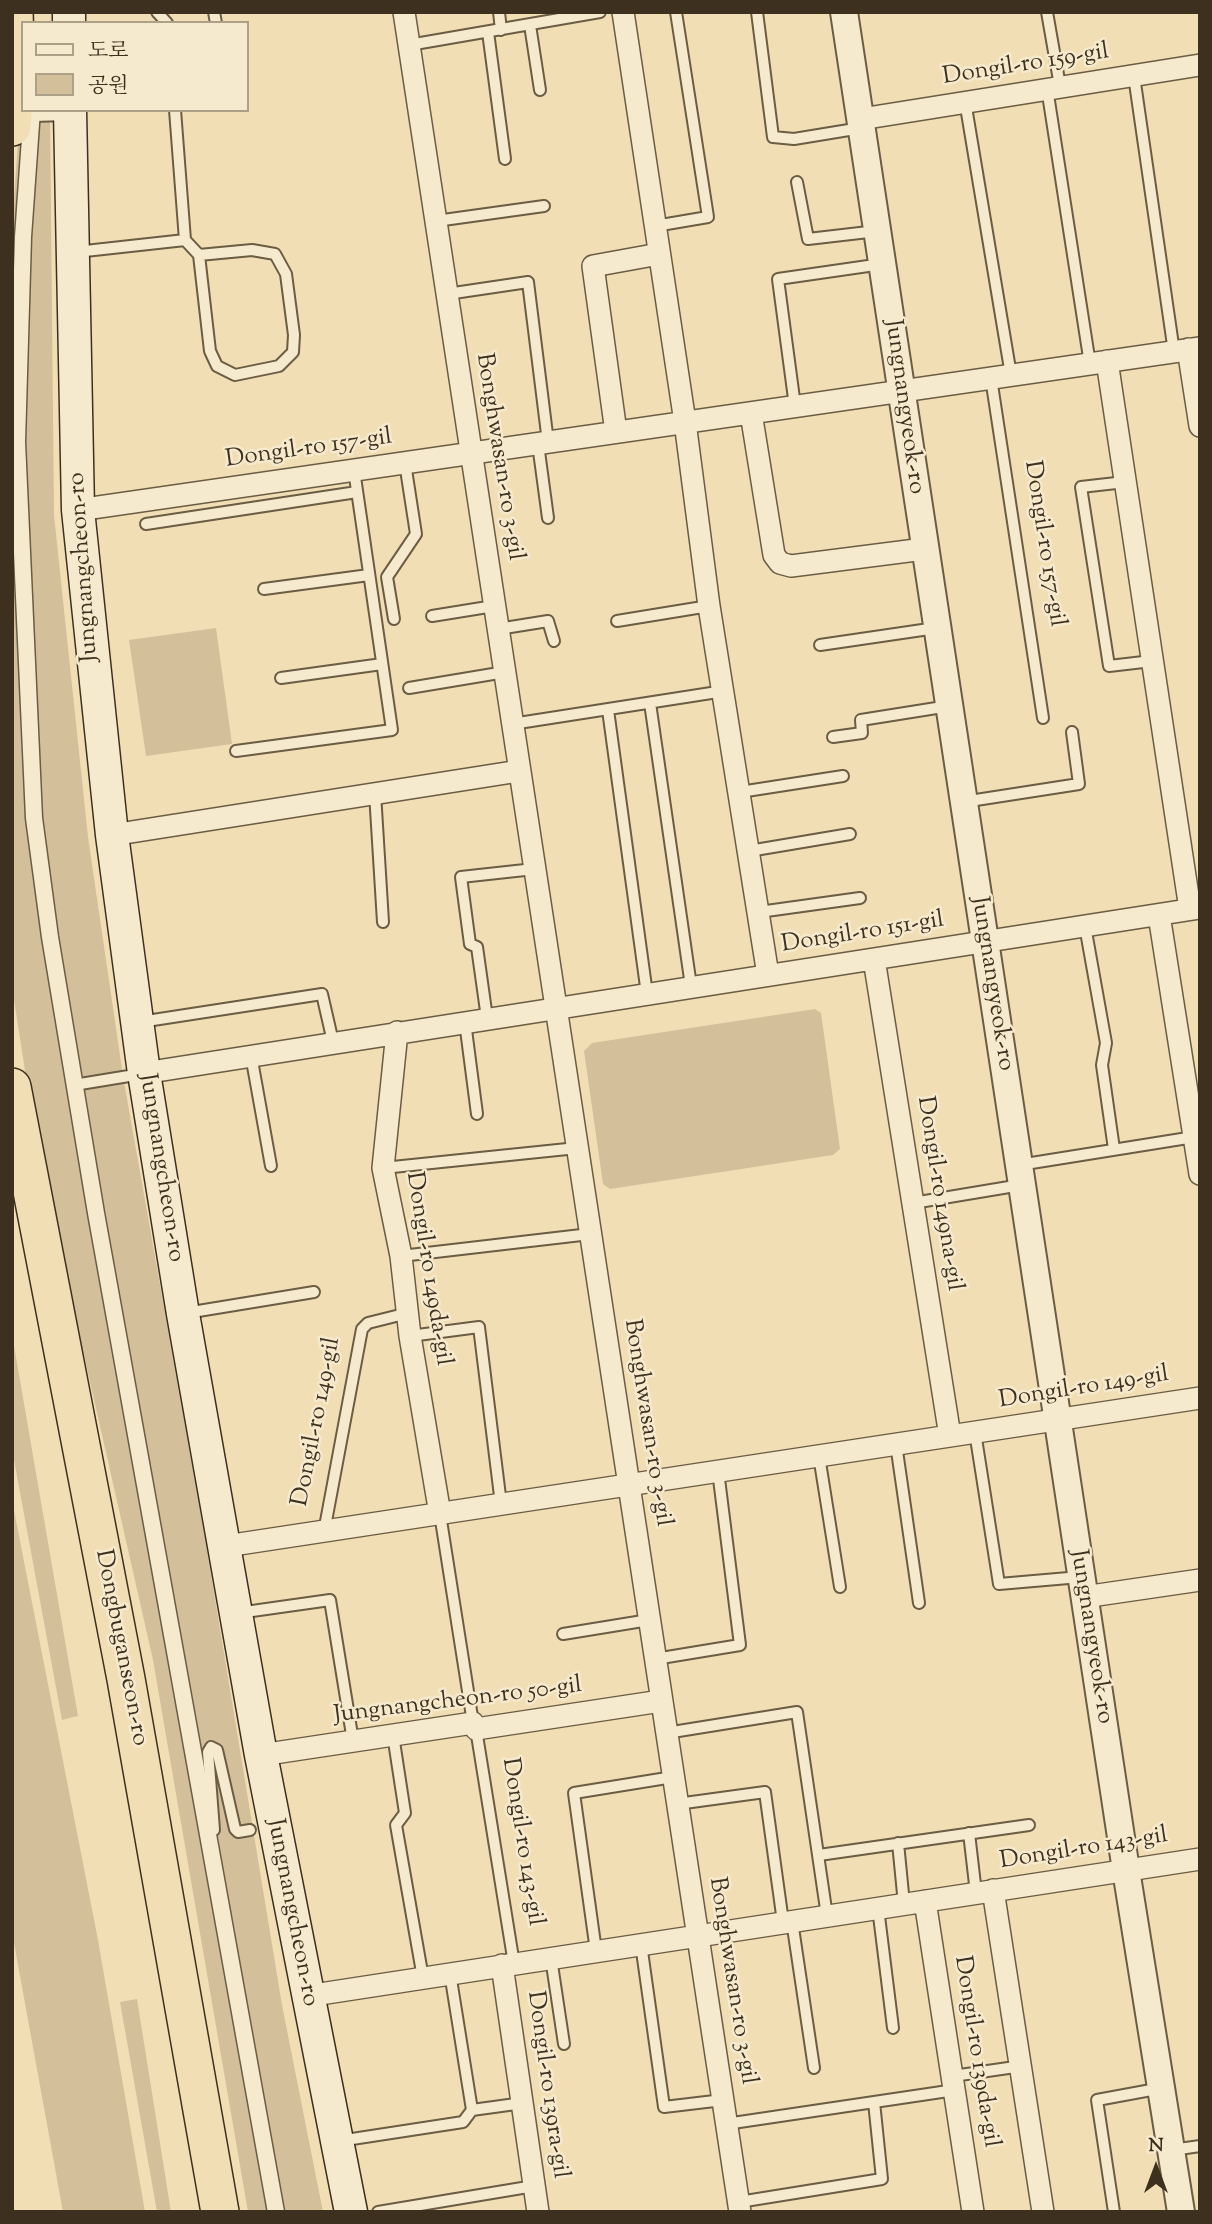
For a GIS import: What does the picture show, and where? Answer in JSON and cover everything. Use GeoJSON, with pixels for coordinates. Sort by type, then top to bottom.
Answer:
{"type":"FeatureCollection","features":[{"type":"Feature","properties":{"kind":"highway"},"geometry":{"type":"LineString","coordinates":[[14,12],[16,72],[21,95]]}},
{"type":"Feature","properties":{"kind":"highway","name":"Dongbuganseon-ro"},"geometry":{"type":"LineString","coordinates":[[12,1087],[126,1679],[220,2212]]}},
{"type":"Feature","properties":{"kind":"main road","name":"Jungnangcheon-ro"},"geometry":{"type":"LineString","coordinates":[[70,113],[78,510],[112,835],[144,1073],[183,1314],[261,1755],[351,2212]]}},
{"type":"Feature","properties":{"kind":"street","name":"Bonghwasan-ro 3-gil"},"geometry":{"type":"LineString","coordinates":[[404,12],[739,2207]]}},
{"type":"Feature","properties":{"kind":"street"},"geometry":{"type":"LineString","coordinates":[[623,12],[685,422],[709,606],[768,975]]}},
{"type":"Feature","properties":{"kind":"street","name":"Jungnangyeok-ro"},"geometry":{"type":"LineString","coordinates":[[844,12],[1126,1870],[1181,2212]]}},
{"type":"Feature","properties":{"kind":"street","name":"Dongil-ro 159-gil"},"geometry":{"type":"LineString","coordinates":[[862,123],[965,101],[1200,65]]}},
{"type":"Feature","properties":{"kind":"street"},"geometry":{"type":"LineString","coordinates":[[26,118],[18,505],[34,818],[74,1085],[207,1840],[276,2212]]}},
{"type":"Feature","properties":{"kind":"street"},"geometry":{"type":"LineString","coordinates":[[616,432],[593,266],[659,254]]}},
{"type":"Feature","properties":{"kind":"street"},"geometry":{"type":"LineString","coordinates":[[1187,350],[1200,426]]}},
{"type":"Feature","properties":{"kind":"street","name":"Dongil-ro 157-gil"},"geometry":{"type":"LineString","coordinates":[[78,510],[1187,350]]}},
{"type":"Feature","properties":{"kind":"street"},"geometry":{"type":"LineString","coordinates":[[1099,362],[1125,482],[1152,661],[1195,909]]}},
{"type":"Feature","properties":{"kind":"street"},"geometry":{"type":"LineString","coordinates":[[751,413],[774,555],[780,563],[791,566],[924,549]]}},
{"type":"Feature","properties":{"kind":"street"},"geometry":{"type":"LineString","coordinates":[[112,835],[519,771]]}},
{"type":"Feature","properties":{"kind":"street","name":"Dongil-ro 151-gil"},"geometry":{"type":"LineString","coordinates":[[144,1073],[1195,909]]}},
{"type":"Feature","properties":{"kind":"street"},"geometry":{"type":"LineString","coordinates":[[1159,915],[1195,1125],[1200,1174]]}},
{"type":"Feature","properties":{"kind":"street","name":"Dongil-ro 149na-gil"},"geometry":{"type":"LineString","coordinates":[[874,959],[950,1436]]}},
{"type":"Feature","properties":{"kind":"street","name":"Dongil-ro 149da-gil"},"geometry":{"type":"LineString","coordinates":[[397,1032],[383,1168],[401,1256],[410,1336],[440,1514]]}},
{"type":"Feature","properties":{"kind":"street","name":"Dongil-ro 149-gil"},"geometry":{"type":"LineString","coordinates":[[226,1546],[1200,1398]]}},
{"type":"Feature","properties":{"kind":"street"},"geometry":{"type":"LineString","coordinates":[[1083,1587],[1200,1580]]}},
{"type":"Feature","properties":{"kind":"street","name":"Jungnangcheon-ro 50-gil"},"geometry":{"type":"LineString","coordinates":[[261,1755],[393,1735],[662,1701]]}},
{"type":"Feature","properties":{"kind":"street","name":"Dongil-ro 143-gil"},"geometry":{"type":"LineString","coordinates":[[307,1996],[1200,1858]]}},
{"type":"Feature","properties":{"kind":"street"},"geometry":{"type":"LineString","coordinates":[[984,1891],[1022,2066],[1043,2212]]}},
{"type":"Feature","properties":{"kind":"street","name":"Dongil-ro 139da-gil"},"geometry":{"type":"LineString","coordinates":[[915,1902],[954,2083],[972,2212]]}},
{"type":"Feature","properties":{"kind":"street","name":"Dongil-ro 139ra-gil"},"geometry":{"type":"LineString","coordinates":[[508,1964],[538,2212]]}},
{"type":"Feature","properties":{"kind":"lane"},"geometry":{"type":"LineString","coordinates":[[499,12],[501,30]]}},
{"type":"Feature","properties":{"kind":"lane"},"geometry":{"type":"LineString","coordinates":[[409,45],[600,12]]}},
{"type":"Feature","properties":{"kind":"lane"},"geometry":{"type":"LineString","coordinates":[[655,226],[708,217],[676,12]]}},
{"type":"Feature","properties":{"kind":"lane"},"geometry":{"type":"LineString","coordinates":[[757,12],[773,137],[794,139],[862,123]]}},
{"type":"Feature","properties":{"kind":"lane"},"geometry":{"type":"LineString","coordinates":[[1047,12],[1053,87],[1099,362]]}},
{"type":"Feature","properties":{"kind":"lane"},"geometry":{"type":"LineString","coordinates":[[530,25],[540,90]]}},
{"type":"Feature","properties":{"kind":"lane"},"geometry":{"type":"LineString","coordinates":[[488,32],[505,159]]}},
{"type":"Feature","properties":{"kind":"lane"},"geometry":{"type":"LineString","coordinates":[[1134,76],[1187,350]]}},
{"type":"Feature","properties":{"kind":"lane","name":"Dongil-ro 157-gil"},"geometry":{"type":"LineString","coordinates":[[965,101],[1043,718]]}},
{"type":"Feature","properties":{"kind":"lane"},"geometry":{"type":"LineString","coordinates":[[176,112],[185,240],[199,255],[210,351],[216,366],[235,375],[279,366],[292,352],[294,335],[286,274],[275,254],[252,250],[199,255]]}},
{"type":"Feature","properties":{"kind":"lane"},"geometry":{"type":"LineString","coordinates":[[26,118],[70,113]]}},
{"type":"Feature","properties":{"kind":"lane"},"geometry":{"type":"LineString","coordinates":[[797,182],[808,239],[877,231]]}},
{"type":"Feature","properties":{"kind":"lane"},"geometry":{"type":"LineString","coordinates":[[436,221],[544,206]]}},
{"type":"Feature","properties":{"kind":"lane"},"geometry":{"type":"LineString","coordinates":[[73,252],[185,240]]}},
{"type":"Feature","properties":{"kind":"lane"},"geometry":{"type":"LineString","coordinates":[[795,407],[778,279],[882,264]]}},
{"type":"Feature","properties":{"kind":"lane"},"geometry":{"type":"LineString","coordinates":[[447,293],[528,282],[548,517]]}},
{"type":"Feature","properties":{"kind":"lane"},"geometry":{"type":"LineString","coordinates":[[394,620],[387,577],[416,534],[405,463]]}},
{"type":"Feature","properties":{"kind":"lane"},"geometry":{"type":"LineString","coordinates":[[236,751],[392,730],[354,470]]}},
{"type":"Feature","properties":{"kind":"lane"},"geometry":{"type":"LineString","coordinates":[[1125,482],[1081,487],[1109,666],[1152,661]]}},
{"type":"Feature","properties":{"kind":"lane"},"geometry":{"type":"LineString","coordinates":[[146,524],[357,492]]}},
{"type":"Feature","properties":{"kind":"lane"},"geometry":{"type":"LineString","coordinates":[[264,589],[369,575]]}},
{"type":"Feature","properties":{"kind":"lane"},"geometry":{"type":"LineString","coordinates":[[432,616],[494,606]]}},
{"type":"Feature","properties":{"kind":"lane"},"geometry":{"type":"LineString","coordinates":[[617,621],[709,606]]}},
{"type":"Feature","properties":{"kind":"lane"},"geometry":{"type":"LineString","coordinates":[[498,629],[548,621],[554,641]]}},
{"type":"Feature","properties":{"kind":"lane"},"geometry":{"type":"LineString","coordinates":[[820,645],[936,628]]}},
{"type":"Feature","properties":{"kind":"lane"},"geometry":{"type":"LineString","coordinates":[[281,678],[382,664]]}},
{"type":"Feature","properties":{"kind":"lane"},"geometry":{"type":"LineString","coordinates":[[409,688],[505,672]]}},
{"type":"Feature","properties":{"kind":"lane"},"geometry":{"type":"LineString","coordinates":[[512,724],[724,691]]}},
{"type":"Feature","properties":{"kind":"lane"},"geometry":{"type":"LineString","coordinates":[[650,703],[691,986]]}},
{"type":"Feature","properties":{"kind":"lane"},"geometry":{"type":"LineString","coordinates":[[833,737],[862,733],[861,720],[949,706]]}},
{"type":"Feature","properties":{"kind":"lane"},"geometry":{"type":"LineString","coordinates":[[608,710],[647,993]]}},
{"type":"Feature","properties":{"kind":"lane"},"geometry":{"type":"LineString","coordinates":[[963,802],[1079,784],[1072,732]]}},
{"type":"Feature","properties":{"kind":"lane"},"geometry":{"type":"LineString","coordinates":[[740,792],[844,776]]}},
{"type":"Feature","properties":{"kind":"lane"},"geometry":{"type":"LineString","coordinates":[[375,793],[383,922]]}},
{"type":"Feature","properties":{"kind":"lane"},"geometry":{"type":"LineString","coordinates":[[749,851],[850,834]]}},
{"type":"Feature","properties":{"kind":"lane"},"geometry":{"type":"LineString","coordinates":[[487,1018],[477,947],[470,944],[461,877],[534,869]]}},
{"type":"Feature","properties":{"kind":"lane"},"geometry":{"type":"LineString","coordinates":[[759,912],[860,898]]}},
{"type":"Feature","properties":{"kind":"lane"},"geometry":{"type":"LineString","coordinates":[[1085,926],[1106,1043],[1101,1065],[1114,1149]]}},
{"type":"Feature","properties":{"kind":"lane"},"geometry":{"type":"LineString","coordinates":[[138,1022],[322,994],[333,1042]]}},
{"type":"Feature","properties":{"kind":"lane"},"geometry":{"type":"LineString","coordinates":[[464,1022],[477,1114]]}},
{"type":"Feature","properties":{"kind":"lane"},"geometry":{"type":"LineString","coordinates":[[251,1055],[271,1166]]}},
{"type":"Feature","properties":{"kind":"lane"},"geometry":{"type":"LineString","coordinates":[[74,1085],[144,1073]]}},
{"type":"Feature","properties":{"kind":"lane"},"geometry":{"type":"LineString","coordinates":[[913,1203],[1195,1125]]}},
{"type":"Feature","properties":{"kind":"lane"},"geometry":{"type":"LineString","coordinates":[[383,1168],[577,1148]]}},
{"type":"Feature","properties":{"kind":"lane"},"geometry":{"type":"LineString","coordinates":[[401,1256],[590,1234]]}},
{"type":"Feature","properties":{"kind":"lane"},"geometry":{"type":"LineString","coordinates":[[183,1314],[314,1292]]}},
{"type":"Feature","properties":{"kind":"lane","name":"Dongil-ro 149-gil"},"geometry":{"type":"LineString","coordinates":[[324,1532],[362,1329],[368,1323],[408,1313]]}},
{"type":"Feature","properties":{"kind":"lane"},"geometry":{"type":"LineString","coordinates":[[410,1336],[479,1327],[502,1504]]}},
{"type":"Feature","properties":{"kind":"lane","name":"Dongil-ro 149-gil"},"geometry":{"type":"LineString","coordinates":[[975,1432],[999,1584],[1083,1587]]}},
{"type":"Feature","properties":{"kind":"lane"},"geometry":{"type":"LineString","coordinates":[[896,1444],[919,1603]]}},
{"type":"Feature","properties":{"kind":"lane"},"geometry":{"type":"LineString","coordinates":[[819,1456],[840,1587]]}},
{"type":"Feature","properties":{"kind":"lane"},"geometry":{"type":"LineString","coordinates":[[655,1659],[740,1645],[718,1472]]}},
{"type":"Feature","properties":{"kind":"lane"},"geometry":{"type":"LineString","coordinates":[[440,1514],[475,1726]]}},
{"type":"Feature","properties":{"kind":"lane"},"geometry":{"type":"LineString","coordinates":[[238,1614],[330,1600],[353,1741]]}},
{"type":"Feature","properties":{"kind":"lane"},"geometry":{"type":"LineString","coordinates":[[563,1634],[649,1620]]}},
{"type":"Feature","properties":{"kind":"lane"},"geometry":{"type":"LineString","coordinates":[[666,1732],[797,1712],[827,1916]]}},
{"type":"Feature","properties":{"kind":"lane","name":"Dongil-ro 143-gil"},"geometry":{"type":"LineString","coordinates":[[475,1726],[508,1964]]}},
{"type":"Feature","properties":{"kind":"lane"},"geometry":{"type":"LineString","coordinates":[[393,1735],[405,1813],[397,1825],[423,1978]]}},
{"type":"Feature","properties":{"kind":"lane"},"geometry":{"type":"LineString","coordinates":[[207,1840],[214,1833],[208,1752],[211,1747],[217,1750],[235,1829],[238,1832],[250,1830]]}},
{"type":"Feature","properties":{"kind":"lane"},"geometry":{"type":"LineString","coordinates":[[596,1951],[574,1793],[673,1777]]}},
{"type":"Feature","properties":{"kind":"lane"},"geometry":{"type":"LineString","coordinates":[[677,1804],[765,1792],[814,2068]]}},
{"type":"Feature","properties":{"kind":"lane","name":"Dongil-ro 143-gil"},"geometry":{"type":"LineString","coordinates":[[819,1855],[1029,1825]]}},
{"type":"Feature","properties":{"kind":"lane","name":"Dongil-ro 143-gil"},"geometry":{"type":"LineString","coordinates":[[969,1833],[984,1891]]}},
{"type":"Feature","properties":{"kind":"lane"},"geometry":{"type":"LineString","coordinates":[[898,1843],[915,1902]]}},
{"type":"Feature","properties":{"kind":"lane"},"geometry":{"type":"LineString","coordinates":[[878,1908],[893,2028]]}},
{"type":"Feature","properties":{"kind":"lane"},"geometry":{"type":"LineString","coordinates":[[641,1944],[664,2107],[723,2099]]}},
{"type":"Feature","properties":{"kind":"lane","name":"Dongil-ro 143-gil"},"geometry":{"type":"LineString","coordinates":[[551,1958],[564,2044]]}},
{"type":"Feature","properties":{"kind":"lane"},"geometry":{"type":"LineString","coordinates":[[335,2141],[463,2122],[472,2109],[450,1973]]}},
{"type":"Feature","properties":{"kind":"lane","name":"Bonghwasan-ro 3-gil"},"geometry":{"type":"LineString","coordinates":[[726,2124],[874,2102],[1022,2066]]}},
{"type":"Feature","properties":{"kind":"lane"},"geometry":{"type":"LineString","coordinates":[[1114,2212],[1097,2101],[1162,2088]]}},
{"type":"Feature","properties":{"kind":"lane","name":"Bonghwasan-ro 3-gil"},"geometry":{"type":"LineString","coordinates":[[739,2207],[882,2179],[874,2102]]}},
{"type":"Feature","properties":{"kind":"lane"},"geometry":{"type":"LineString","coordinates":[[472,2109],[523,2103]]}},
{"type":"Feature","properties":{"kind":"lane"},"geometry":{"type":"LineString","coordinates":[[1172,2150],[1200,2146]]}},
{"type":"Feature","properties":{"kind":"lane"},"geometry":{"type":"LineString","coordinates":[[378,2212],[534,2186]]}},
{"type":"Feature","properties":{"kind":"green space"},"geometry":{"type":"Polygon","coordinates":[[[21,98],[21,112],[50,112],[54,515],[88,837],[123,1076],[207,1550],[282,2005],[323,2212],[248,2212],[153,1660],[37,1148],[12,987],[12,228],[21,98]]]}},
{"type":"Feature","properties":{"kind":"green space"},"geometry":{"type":"Polygon","coordinates":[[[216,628],[232,744],[146,756],[129,640],[216,628]]]}},
{"type":"Feature","properties":{"kind":"green space"},"geometry":{"type":"Polygon","coordinates":[[[815,1009],[821,1013],[840,1149],[833,1155],[610,1189],[603,1184],[584,1051],[592,1043],[815,1009]]]}},
{"type":"Feature","properties":{"kind":"green space"},"geometry":{"type":"Polygon","coordinates":[[[12,1334],[78,1716],[62,1720],[12,1449],[12,1334]]]}},
{"type":"Feature","properties":{"kind":"green space"},"geometry":{"type":"Polygon","coordinates":[[[12,1500],[98,1940],[145,2212],[63,2212],[12,1932],[12,1500]]]}},
{"type":"Feature","properties":{"kind":"green space"},"geometry":{"type":"Polygon","coordinates":[[[137,1999],[171,2212],[157,2212],[120,2002],[137,1999]]]}}]}
